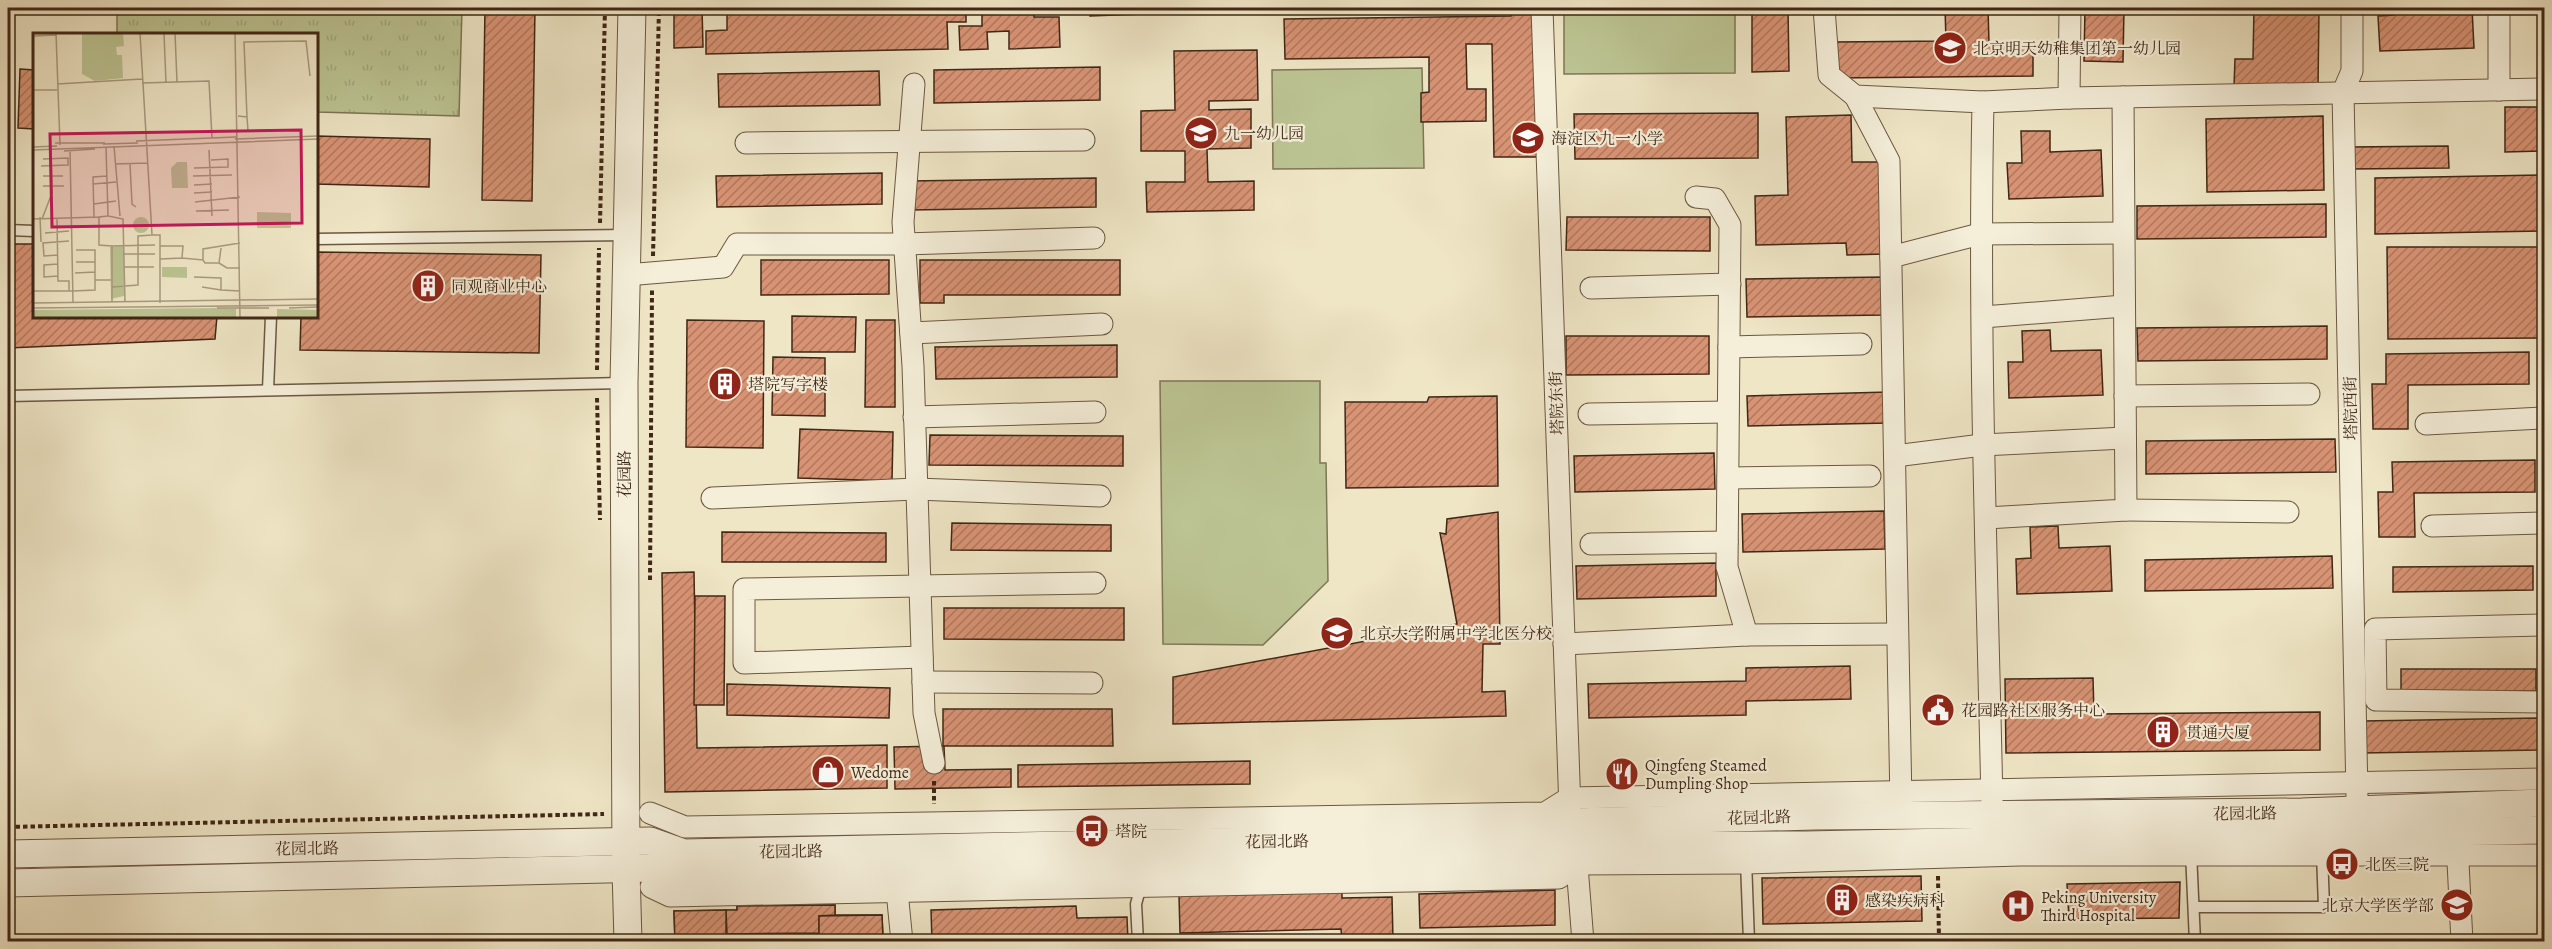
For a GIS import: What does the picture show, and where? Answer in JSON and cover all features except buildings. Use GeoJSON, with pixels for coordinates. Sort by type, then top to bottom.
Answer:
{"type":"FeatureCollection","features":[{"type":"Feature","properties":{"kind":"street","name":"花园路"},"geometry":{"type":"LineString","coordinates":[[628,942],[626,842],[638,813],[624,383],[639,274],[627,235],[632,8]]}},
{"type":"Feature","properties":{"kind":"street","name":"塔院东街"},"geometry":{"type":"LineString","coordinates":[[1542,8],[1564,644],[1573,833],[1583,942]]}},
{"type":"Feature","properties":{"kind":"street"},"geometry":{"type":"LineString","coordinates":[[1824,8],[1829,75],[1855,96],[1889,161],[1901,804]]}},
{"type":"Feature","properties":{"kind":"street"},"geometry":{"type":"LineString","coordinates":[[2068,98],[2070,8]]}},
{"type":"Feature","properties":{"kind":"street","name":"塔院西街"},"geometry":{"type":"LineString","coordinates":[[2352,8],[2352,71],[2343,92],[2357,810]]}},
{"type":"Feature","properties":{"kind":"street"},"geometry":{"type":"LineString","coordinates":[[2499,8],[2499,90]]}},
{"type":"Feature","properties":{"kind":"street"},"geometry":{"type":"LineString","coordinates":[[914,84],[903,222],[914,417],[924,713],[934,763]]}},
{"type":"Feature","properties":{"kind":"street"},"geometry":{"type":"LineString","coordinates":[[1855,96],[1983,102],[2068,98],[2544,89]]}},
{"type":"Feature","properties":{"kind":"street"},"geometry":{"type":"LineString","coordinates":[[2123,97],[2126,510]]}},
{"type":"Feature","properties":{"kind":"street"},"geometry":{"type":"LineString","coordinates":[[1983,102],[1980,234],[1983,316],[1982,445],[1986,518],[1992,803],[2357,783],[2544,779]]}},
{"type":"Feature","properties":{"kind":"street"},"geometry":{"type":"LineString","coordinates":[[746,142],[1084,140]]}},
{"type":"Feature","properties":{"kind":"street"},"geometry":{"type":"LineString","coordinates":[[1696,196],[1715,198],[1730,225],[1727,567],[1747,635]]}},
{"type":"Feature","properties":{"kind":"street"},"geometry":{"type":"LineString","coordinates":[[1891,257],[1980,234],[2123,233]]}},
{"type":"Feature","properties":{"kind":"street"},"geometry":{"type":"LineString","coordinates":[[639,274],[723,267],[737,244],[904,244],[1094,238]]}},
{"type":"Feature","properties":{"kind":"street"},"geometry":{"type":"LineString","coordinates":[[1591,288],[1730,284]]}},
{"type":"Feature","properties":{"kind":"street"},"geometry":{"type":"LineString","coordinates":[[1983,316],[2124,306]]}},
{"type":"Feature","properties":{"kind":"street"},"geometry":{"type":"LineString","coordinates":[[910,333],[1102,324]]}},
{"type":"Feature","properties":{"kind":"street"},"geometry":{"type":"LineString","coordinates":[[1729,347],[1861,344]]}},
{"type":"Feature","properties":{"kind":"street"},"geometry":{"type":"LineString","coordinates":[[2124,396],[2309,394]]}},
{"type":"Feature","properties":{"kind":"street"},"geometry":{"type":"LineString","coordinates":[[914,417],[1095,411]]}},
{"type":"Feature","properties":{"kind":"street"},"geometry":{"type":"LineString","coordinates":[[1589,414],[1728,412]]}},
{"type":"Feature","properties":{"kind":"street"},"geometry":{"type":"LineString","coordinates":[[2426,424],[2544,418]]}},
{"type":"Feature","properties":{"kind":"street"},"geometry":{"type":"LineString","coordinates":[[1895,456],[1982,445],[2125,438]]}},
{"type":"Feature","properties":{"kind":"street"},"geometry":{"type":"LineString","coordinates":[[1728,478],[1870,476]]}},
{"type":"Feature","properties":{"kind":"street"},"geometry":{"type":"LineString","coordinates":[[712,498],[916,489],[1101,496]]}},
{"type":"Feature","properties":{"kind":"street"},"geometry":{"type":"LineString","coordinates":[[1986,518],[2126,510],[2288,512]]}},
{"type":"Feature","properties":{"kind":"street"},"geometry":{"type":"LineString","coordinates":[[2432,526],[2544,523]]}},
{"type":"Feature","properties":{"kind":"street"},"geometry":{"type":"LineString","coordinates":[[1591,544],[1727,542]]}},
{"type":"Feature","properties":{"kind":"street"},"geometry":{"type":"LineString","coordinates":[[922,657],[744,663],[744,590],[1095,583]]}},
{"type":"Feature","properties":{"kind":"street"},"geometry":{"type":"LineString","coordinates":[[2544,625],[2375,629],[2376,700],[2544,702]]}},
{"type":"Feature","properties":{"kind":"street"},"geometry":{"type":"LineString","coordinates":[[1564,644],[1747,635],[1897,634]]}},
{"type":"Feature","properties":{"kind":"street"},"geometry":{"type":"LineString","coordinates":[[923,682],[1092,683]]}},
{"type":"Feature","properties":{"kind":"street","name":"花园北路"},"geometry":{"type":"LineString","coordinates":[[8,854],[650,841],[684,853],[1548,835],[1815,816],[1901,804],[1992,803],[2357,810],[2544,803]]}},
{"type":"Feature","properties":{"kind":"street"},"geometry":{"type":"LineString","coordinates":[[638,813],[685,827],[1545,813],[1573,833]]}},
{"type":"Feature","properties":{"kind":"street","name":"花园北路"},"geometry":{"type":"LineString","coordinates":[[1573,833],[1746,855],[2457,844],[2544,830]]}},
{"type":"Feature","properties":{"kind":"street","name":"花园北路"},"geometry":{"type":"LineString","coordinates":[[8,883],[651,868],[687,877],[899,882],[1140,877],[1550,860],[1573,833]]}},
{"type":"Feature","properties":{"kind":"street"},"geometry":{"type":"LineString","coordinates":[[2462,942],[2457,844],[2544,855]]}},
{"type":"Feature","properties":{"kind":"street"},"geometry":{"type":"LineString","coordinates":[[1746,855],[1938,858],[2190,847]]}},
{"type":"Feature","properties":{"kind":"street"},"geometry":{"type":"LineString","coordinates":[[651,887],[670,896],[899,882],[902,942]]}},
{"type":"Feature","properties":{"kind":"lane"},"geometry":{"type":"LineString","coordinates":[[8,230],[33,231]]}},
{"type":"Feature","properties":{"kind":"lane"},"geometry":{"type":"LineString","coordinates":[[318,239],[627,235]]}},
{"type":"Feature","properties":{"kind":"lane"},"geometry":{"type":"LineString","coordinates":[[268,390],[271,318]]}},
{"type":"Feature","properties":{"kind":"lane"},"geometry":{"type":"LineString","coordinates":[[8,396],[624,383]]}},
{"type":"Feature","properties":{"kind":"lane"},"geometry":{"type":"LineString","coordinates":[[2195,907],[2324,907],[2321,845]]}},
{"type":"Feature","properties":{"kind":"lane"},"geometry":{"type":"LineString","coordinates":[[2190,847],[2195,907],[2195,942]]}},
{"type":"Feature","properties":{"kind":"lane"},"geometry":{"type":"LineString","coordinates":[[1746,855],[1749,942]]}},
{"type":"Feature","properties":{"kind":"lane"},"geometry":{"type":"LineString","coordinates":[[1138,942],[1136,904],[1140,877]]}},
{"type":"Feature","properties":{"kind":"path"},"geometry":{"type":"LineString","coordinates":[[650,585],[639,274],[659,8]]}},
{"type":"Feature","properties":{"kind":"path"},"geometry":{"type":"LineString","coordinates":[[8,827],[638,813]]}},
{"type":"Feature","properties":{"kind":"path"},"geometry":{"type":"LineString","coordinates":[[1938,858],[1939,942]]}},
{"type":"Feature","properties":{"kind":"green space"},"geometry":{"type":"Polygon","coordinates":[[[117,8],[462,8],[459,116],[318,112],[318,33],[117,33],[117,8]]]}},
{"type":"Feature","properties":{"kind":"green space"},"geometry":{"type":"Polygon","coordinates":[[[1564,8],[1735,8],[1735,73],[1564,74],[1564,8]]]}},
{"type":"Feature","properties":{"kind":"green space"},"geometry":{"type":"Polygon","coordinates":[[[1422,68],[1424,168],[1273,169],[1272,70],[1422,68]]]}},
{"type":"Feature","properties":{"kind":"green space"},"geometry":{"type":"Polygon","coordinates":[[[1160,381],[1320,381],[1320,463],[1326,463],[1328,581],[1263,645],[1163,644],[1160,381]]]}},
{"type":"Feature","properties":{"kind":"place","name":"北京明天幼稚集团第一幼儿园"},"geometry":{"type":"Point","coordinates":[1950,48]}},
{"type":"Feature","properties":{"kind":"place","name":"九一幼儿园"},"geometry":{"type":"Point","coordinates":[1201,133]}},
{"type":"Feature","properties":{"kind":"place","name":"海淀区九一小学"},"geometry":{"type":"Point","coordinates":[1528,138]}},
{"type":"Feature","properties":{"kind":"place","name":"同观商业中心"},"geometry":{"type":"Point","coordinates":[428,286]}},
{"type":"Feature","properties":{"kind":"place","name":"塔院写字楼"},"geometry":{"type":"Point","coordinates":[725,384]}},
{"type":"Feature","properties":{"kind":"place","name":"北京大学附属中学北医分校"},"geometry":{"type":"Point","coordinates":[1337,633]}},
{"type":"Feature","properties":{"kind":"place","name":"花园路社区服务中心"},"geometry":{"type":"Point","coordinates":[1938,710]}},
{"type":"Feature","properties":{"kind":"place","name":"贯通大厦"},"geometry":{"type":"Point","coordinates":[2163,732]}},
{"type":"Feature","properties":{"kind":"place","name":"Wedome"},"geometry":{"type":"Point","coordinates":[828,772]}},
{"type":"Feature","properties":{"kind":"place","name":"Qingfeng Steamed Dumpling Shop"},"geometry":{"type":"Point","coordinates":[1622,774]}},
{"type":"Feature","properties":{"kind":"place","name":"塔院"},"geometry":{"type":"Point","coordinates":[1092,831]}},
{"type":"Feature","properties":{"kind":"place","name":"北医三院"},"geometry":{"type":"Point","coordinates":[2342,864]}},
{"type":"Feature","properties":{"kind":"place","name":"感染疾病科"},"geometry":{"type":"Point","coordinates":[1842,900]}},
{"type":"Feature","properties":{"kind":"place","name":"北京大学医学部"},"geometry":{"type":"Point","coordinates":[2457,905]}},
{"type":"Feature","properties":{"kind":"place","name":"Peking University Third Hospital"},"geometry":{"type":"Point","coordinates":[2018,906]}}]}
